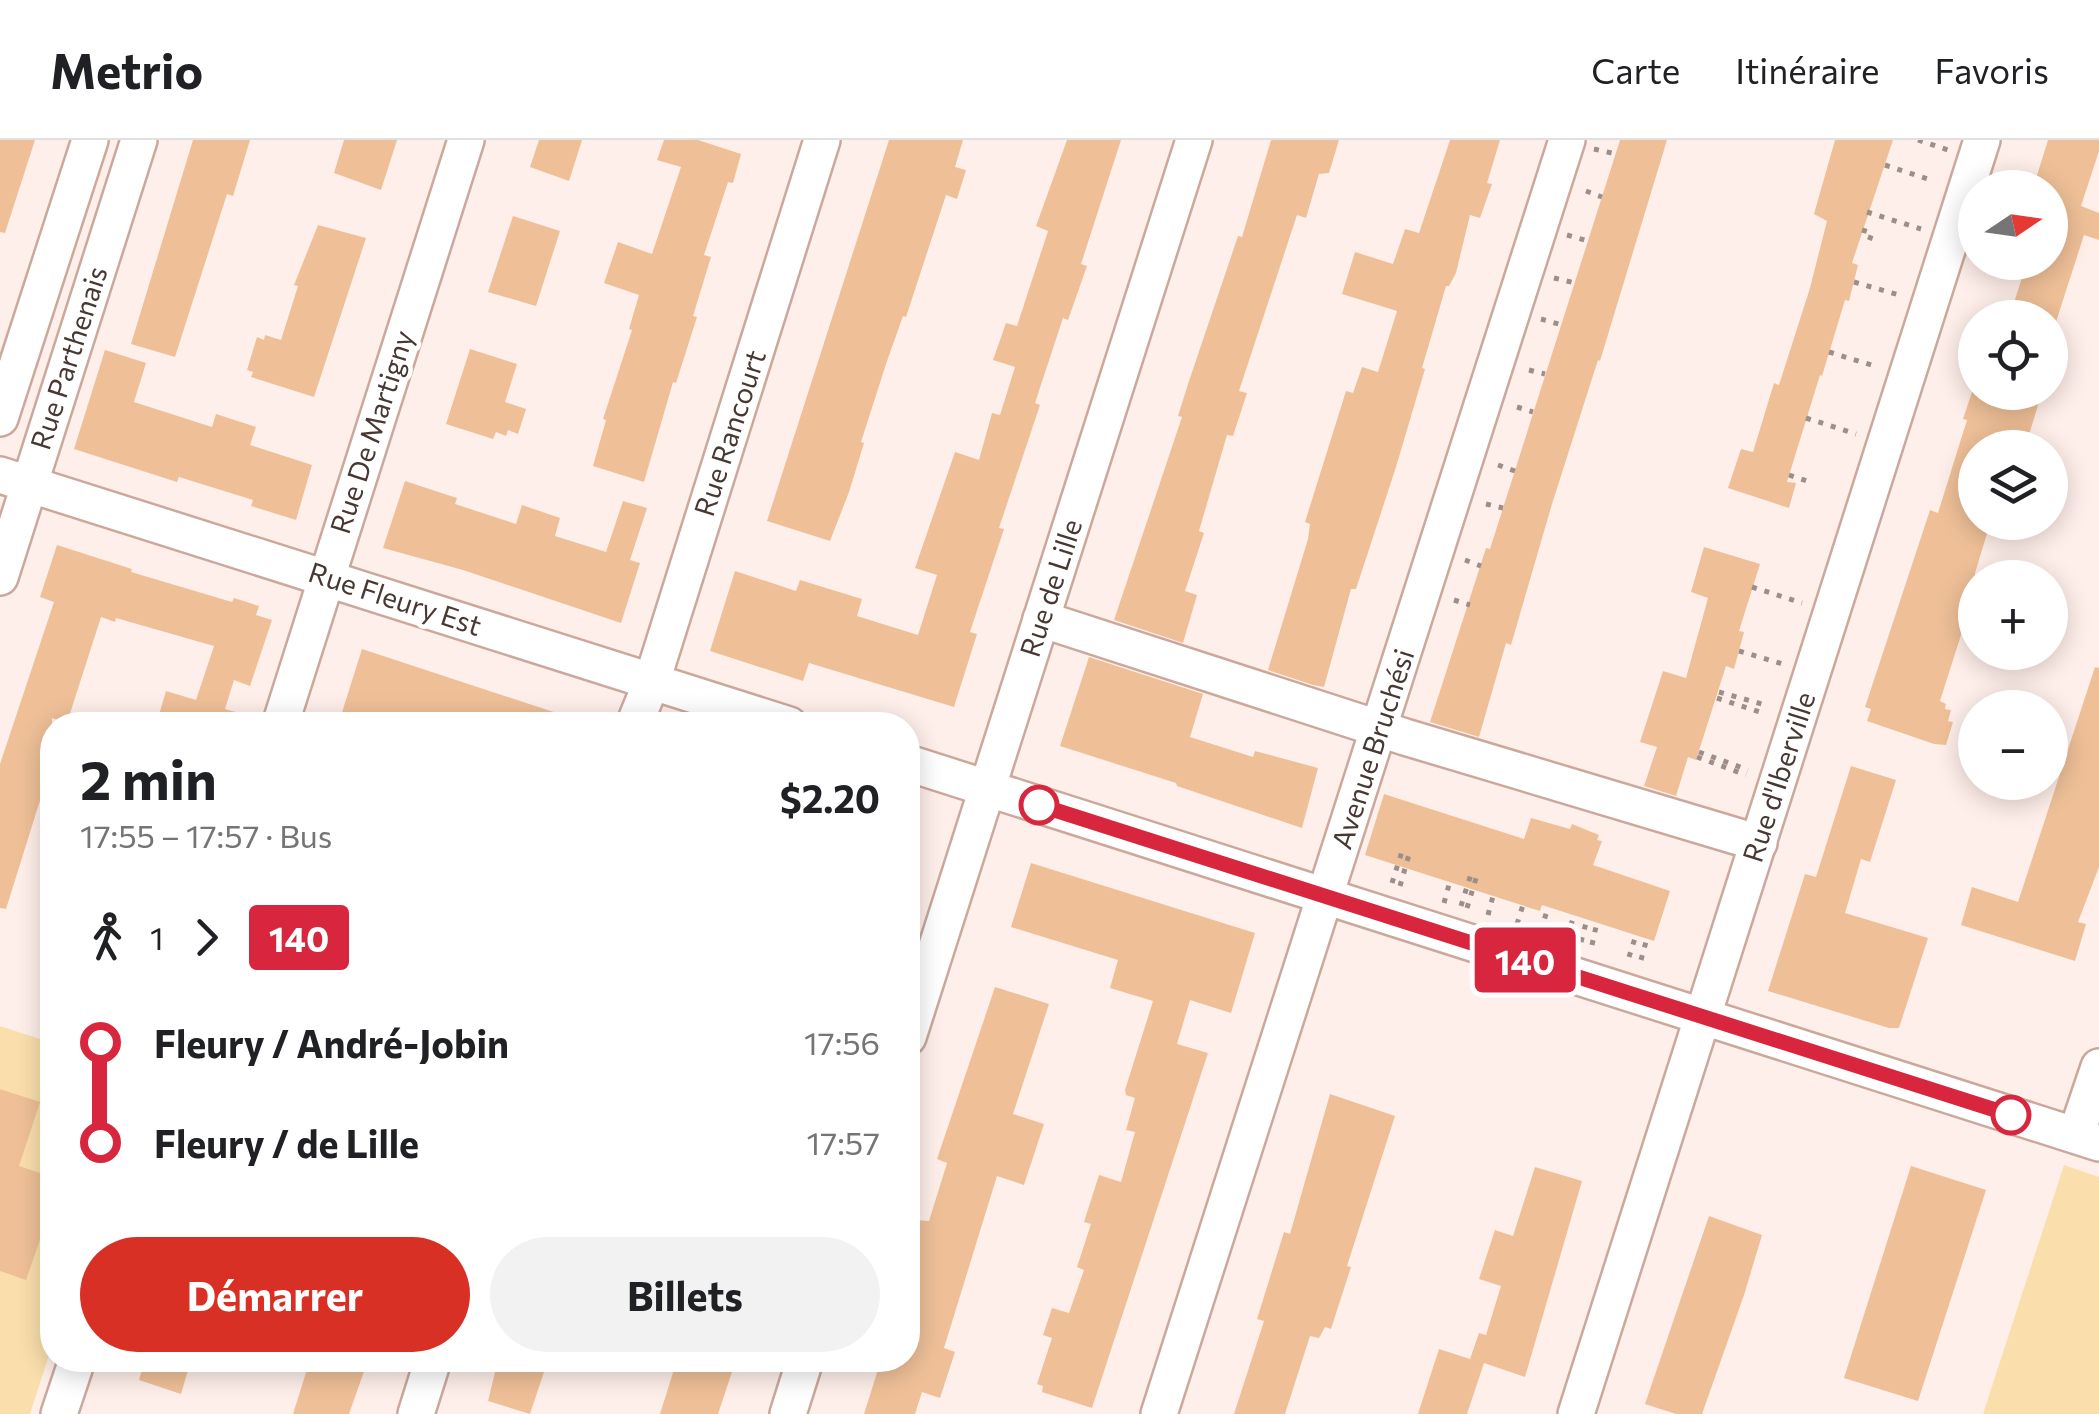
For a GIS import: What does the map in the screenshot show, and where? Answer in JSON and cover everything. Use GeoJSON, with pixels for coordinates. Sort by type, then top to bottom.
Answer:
{"type":"FeatureCollection","features":[{"type":"Feature","properties":{"kind":"street","name":"Rue Parthenais"},"geometry":{"type":"LineString","coordinates":[[0,418],[90,140]]}},
{"type":"Feature","properties":{"kind":"street","name":"Rue Parthenais"},"geometry":{"type":"LineString","coordinates":[[0,577],[14,480],[139,140]]}},
{"type":"Feature","properties":{"kind":"street","name":"Rue De Martigny"},"geometry":{"type":"LineString","coordinates":[[284,712],[466,140]]}},
{"type":"Feature","properties":{"kind":"street","name":"Rue Rancourt"},"geometry":{"type":"LineString","coordinates":[[639,712],[822,140]]}},
{"type":"Feature","properties":{"kind":"street","name":"Rue de Lille"},"geometry":{"type":"LineString","coordinates":[[920,999],[1194,140]]}},
{"type":"Feature","properties":{"kind":"street","name":"Rue d'Iberville"},"geometry":{"type":"LineString","coordinates":[[1576,1414],[1982,140]]}},
{"type":"Feature","properties":{"kind":"street","name":"Avenue Bruchési"},"geometry":{"type":"LineString","coordinates":[[1159,1414],[1324,897],[1580,144]]}},
{"type":"Feature","properties":{"kind":"street","name":"Rue Fleury Est"},"geometry":{"type":"LineString","coordinates":[[14,480],[748,712]]}},
{"type":"Feature","properties":{"kind":"street"},"geometry":{"type":"LineString","coordinates":[[1040,620],[1381,729],[1759,843]]}},
{"type":"Feature","properties":{"kind":"street"},"geometry":{"type":"LineString","coordinates":[[920,767],[2088,1139],[2099,1067]]}},
{"type":"Feature","properties":{"kind":"street"},"geometry":{"type":"LineString","coordinates":[[60,1414],[73,1372]]}},
{"type":"Feature","properties":{"kind":"street"},"geometry":{"type":"LineString","coordinates":[[416,1414],[429,1372]]}},
{"type":"Feature","properties":{"kind":"street"},"geometry":{"type":"LineString","coordinates":[[788,1414],[801,1372]]}},
{"type":"Feature","properties":{"kind":"path"},"geometry":{"type":"LineString","coordinates":[[1918,140],[1948,150]]}},
{"type":"Feature","properties":{"kind":"path"},"geometry":{"type":"LineString","coordinates":[[1580,144],[1616,154]]}},
{"type":"Feature","properties":{"kind":"path"},"geometry":{"type":"LineString","coordinates":[[1884,165],[1938,182]]}},
{"type":"Feature","properties":{"kind":"path"},"geometry":{"type":"LineString","coordinates":[[1581,190],[1602,197]]}},
{"type":"Feature","properties":{"kind":"path"},"geometry":{"type":"LineString","coordinates":[[1867,212],[1923,229]]}},
{"type":"Feature","properties":{"kind":"path"},"geometry":{"type":"LineString","coordinates":[[1862,230],[1872,233],[1868,244]]}},
{"type":"Feature","properties":{"kind":"path"},"geometry":{"type":"LineString","coordinates":[[1566,235],[1588,241]]}},
{"type":"Feature","properties":{"kind":"path"},"geometry":{"type":"LineString","coordinates":[[1553,278],[1575,283]]}},
{"type":"Feature","properties":{"kind":"path"},"geometry":{"type":"LineString","coordinates":[[1854,282],[1902,296]]}},
{"type":"Feature","properties":{"kind":"path"},"geometry":{"type":"LineString","coordinates":[[1540,319],[1562,326]]}},
{"type":"Feature","properties":{"kind":"path"},"geometry":{"type":"LineString","coordinates":[[1829,352],[1878,367]]}},
{"type":"Feature","properties":{"kind":"path"},"geometry":{"type":"LineString","coordinates":[[1524,368],[1546,374]]}},
{"type":"Feature","properties":{"kind":"path"},"geometry":{"type":"LineString","coordinates":[[1512,405],[1533,412]]}},
{"type":"Feature","properties":{"kind":"path"},"geometry":{"type":"LineString","coordinates":[[1806,418],[1856,434]]}},
{"type":"Feature","properties":{"kind":"path"},"geometry":{"type":"LineString","coordinates":[[1494,464],[1515,470]]}},
{"type":"Feature","properties":{"kind":"path"},"geometry":{"type":"LineString","coordinates":[[1790,475],[1813,483]]}},
{"type":"Feature","properties":{"kind":"path"},"geometry":{"type":"LineString","coordinates":[[1481,502],[1503,508]]}},
{"type":"Feature","properties":{"kind":"path"},"geometry":{"type":"LineString","coordinates":[[1463,558],[1481,566]]}},
{"type":"Feature","properties":{"kind":"path"},"geometry":{"type":"LineString","coordinates":[[1752,587],[1802,604]]}},
{"type":"Feature","properties":{"kind":"path"},"geometry":{"type":"LineString","coordinates":[[1450,599],[1470,605]]}},
{"type":"Feature","properties":{"kind":"path"},"geometry":{"type":"LineString","coordinates":[[1739,651],[1783,664]]}},
{"type":"Feature","properties":{"kind":"path"},"geometry":{"type":"LineString","coordinates":[[1718,695],[1768,710]]}},
{"type":"Feature","properties":{"kind":"path"},"geometry":{"type":"LineString","coordinates":[[1698,755],[1748,773]]}},
{"type":"Feature","properties":{"kind":"path"},"geometry":{"type":"LineString","coordinates":[[1391,887],[1407,849],[1400,890]]}},
{"type":"Feature","properties":{"kind":"path"},"geometry":{"type":"LineString","coordinates":[[1467,873],[1470,874],[1464,908],[1476,875],[1479,876]]}},
{"type":"Feature","properties":{"kind":"path"},"geometry":{"type":"LineString","coordinates":[[1444,902],[1450,882]]}},
{"type":"Feature","properties":{"kind":"path"},"geometry":{"type":"LineString","coordinates":[[1488,915],[1494,896]]}},
{"type":"Feature","properties":{"kind":"path"},"geometry":{"type":"LineString","coordinates":[[1517,924],[1524,904]]}},
{"type":"Feature","properties":{"kind":"path"},"geometry":{"type":"LineString","coordinates":[[1542,931],[1548,907]]}},
{"type":"Feature","properties":{"kind":"path"},"geometry":{"type":"LineString","coordinates":[[1567,938],[1574,915]]}},
{"type":"Feature","properties":{"kind":"path"},"geometry":{"type":"LineString","coordinates":[[1581,942],[1587,920]]}},
{"type":"Feature","properties":{"kind":"path"},"geometry":{"type":"LineString","coordinates":[[1592,945],[1597,922]]}},
{"type":"Feature","properties":{"kind":"path"},"geometry":{"type":"LineString","coordinates":[[1630,957],[1636,935]]}},
{"type":"Feature","properties":{"kind":"path"},"geometry":{"type":"LineString","coordinates":[[1641,960],[1646,938]]}},
{"type":"Feature","properties":{"kind":"shaded area"},"geometry":{"type":"Polygon","coordinates":[[[0,1026],[40,1039],[40,1372],[44,1372],[30,1414],[0,1414],[0,1026]]]}},
{"type":"Feature","properties":{"kind":"shaded area"},"geometry":{"type":"Polygon","coordinates":[[[2064,1165],[2099,1177],[2099,1414],[1983,1414],[2064,1165]]]}},
{"type":"Feature","properties":{"kind":"building"},"geometry":{"type":"Polygon","coordinates":[[[0,140],[35,140],[5,233],[0,232],[0,140]]]}},
{"type":"Feature","properties":{"kind":"building"},"geometry":{"type":"Polygon","coordinates":[[[193,140],[250,140],[233,196],[227,194],[175,357],[131,344],[193,140]]]}},
{"type":"Feature","properties":{"kind":"building"},"geometry":{"type":"Polygon","coordinates":[[[344,140],[397,140],[381,190],[334,173],[344,140]]]}},
{"type":"Feature","properties":{"kind":"building"},"geometry":{"type":"Polygon","coordinates":[[[539,140],[582,140],[569,181],[530,167],[539,140]]]}},
{"type":"Feature","properties":{"kind":"building"},"geometry":{"type":"Polygon","coordinates":[[[664,140],[698,140],[741,154],[704,255],[711,257],[693,316],[697,317],[644,482],[593,466],[639,295],[604,283],[618,242],[652,254],[681,167],[657,160],[664,140]]]}},
{"type":"Feature","properties":{"kind":"building"},"geometry":{"type":"Polygon","coordinates":[[[889,140],[963,140],[955,167],[966,170],[957,199],[946,195],[906,317],[903,316],[886,364],[849,492],[830,541],[767,521],[889,140]]]}},
{"type":"Feature","properties":{"kind":"building"},"geometry":{"type":"Polygon","coordinates":[[[1067,140],[1121,140],[1081,264],[1087,266],[1068,320],[1063,318],[1035,403],[1040,405],[999,528],[1004,529],[970,632],[977,634],[954,707],[809,663],[803,681],[710,651],[735,571],[796,591],[800,580],[862,599],[857,616],[918,635],[937,575],[915,568],[955,452],[979,460],[992,413],[1000,415],[1015,367],[993,360],[1006,323],[1017,326],[1048,231],[1036,226],[1067,140]]]}},
{"type":"Feature","properties":{"kind":"building"},"geometry":{"type":"Polygon","coordinates":[[[1271,140],[1339,140],[1329,173],[1319,174],[1306,218],[1297,215],[1239,391],[1247,393],[1233,436],[1227,435],[1199,531],[1204,533],[1185,591],[1197,595],[1183,643],[1114,620],[1182,417],[1178,416],[1188,384],[1238,236],[1242,237],[1271,140]]]}},
{"type":"Feature","properties":{"kind":"building"},"geometry":{"type":"Polygon","coordinates":[[[1450,140],[1500,140],[1487,183],[1492,184],[1480,218],[1470,215],[1456,273],[1446,286],[1396,467],[1356,589],[1351,589],[1324,687],[1313,685],[1268,670],[1308,539],[1310,524],[1305,522],[1346,391],[1353,393],[1362,367],[1378,372],[1397,311],[1342,294],[1355,252],[1393,264],[1405,229],[1419,233],[1450,140]]]}},
{"type":"Feature","properties":{"kind":"building"},"geometry":{"type":"Polygon","coordinates":[[[1620,140],[1667,140],[1479,737],[1430,722],[1486,548],[1490,549],[1620,140]]]}},
{"type":"Feature","properties":{"kind":"building"},"geometry":{"type":"Polygon","coordinates":[[[1835,140],[1893,140],[1852,263],[1858,265],[1849,301],[1845,300],[1787,482],[1796,483],[1789,508],[1728,488],[1741,449],[1753,452],[1810,288],[1827,221],[1814,214],[1835,140]]]}},
{"type":"Feature","properties":{"kind":"building"},"geometry":{"type":"Polygon","coordinates":[[[2048,140],[2099,140],[2081,206],[2099,213],[2099,240],[2084,235],[2063,300],[2015,300],[2021,280],[2068,280],[2068,170],[2039,170],[2048,140]]]}},
{"type":"Feature","properties":{"kind":"building"},"geometry":{"type":"Polygon","coordinates":[[[513,216],[560,231],[536,306],[488,292],[513,216]]]}},
{"type":"Feature","properties":{"kind":"building"},"geometry":{"type":"Polygon","coordinates":[[[318,225],[366,238],[314,397],[251,377],[253,372],[247,370],[257,337],[281,340],[298,286],[294,285],[318,225]]]}},
{"type":"Feature","properties":{"kind":"building"},"geometry":{"type":"Polygon","coordinates":[[[470,349],[517,364],[505,402],[526,409],[518,434],[508,430],[506,436],[496,432],[493,439],[446,424],[470,349]]]}},
{"type":"Feature","properties":{"kind":"building"},"geometry":{"type":"Polygon","coordinates":[[[105,350],[146,363],[134,402],[212,427],[216,414],[256,427],[250,445],[312,465],[296,520],[251,506],[253,500],[179,477],[177,482],[74,449],[105,350]]]}},
{"type":"Feature","properties":{"kind":"building"},"geometry":{"type":"Polygon","coordinates":[[[1966,410],[2037,410],[2030,430],[1964,430],[1967,420],[1963,419],[1966,410]]]}},
{"type":"Feature","properties":{"kind":"building"},"geometry":{"type":"Polygon","coordinates":[[[1958,449],[1958,540],[1985,540],[1979,560],[1958,560],[1958,644],[1940,701],[1946,704],[1945,709],[1951,710],[1948,721],[1953,722],[1946,745],[1867,721],[1871,709],[1865,707],[1930,510],[1938,513],[1958,449]]]}},
{"type":"Feature","properties":{"kind":"building"},"geometry":{"type":"Polygon","coordinates":[[[405,481],[457,498],[455,504],[516,524],[522,505],[560,518],[555,536],[606,552],[623,501],[647,508],[630,560],[640,563],[621,623],[463,570],[383,548],[405,481]]]}},
{"type":"Feature","properties":{"kind":"building"},"geometry":{"type":"Polygon","coordinates":[[[57,545],[132,569],[131,572],[232,602],[234,598],[259,606],[256,615],[272,620],[250,686],[234,680],[225,709],[235,712],[160,712],[166,691],[196,700],[214,646],[101,617],[71,712],[40,712],[40,800],[6,909],[0,908],[0,764],[54,602],[40,597],[57,545]]]}},
{"type":"Feature","properties":{"kind":"building"},"geometry":{"type":"Polygon","coordinates":[[[1704,547],[1760,564],[1739,631],[1744,632],[1734,669],[1726,666],[1696,760],[1688,757],[1676,796],[1644,786],[1657,747],[1640,742],[1663,671],[1686,678],[1708,598],[1691,592],[1704,547]]]}},
{"type":"Feature","properties":{"kind":"building"},"geometry":{"type":"Polygon","coordinates":[[[362,649],[554,712],[342,712],[362,649]]]}},
{"type":"Feature","properties":{"kind":"building"},"geometry":{"type":"Polygon","coordinates":[[[1089,657],[1203,694],[1190,737],[1253,757],[1255,751],[1318,768],[1302,828],[1060,746],[1089,657]]]}},
{"type":"Feature","properties":{"kind":"building"},"geometry":{"type":"Polygon","coordinates":[[[2095,667],[2099,668],[2099,867],[2078,922],[2086,924],[2075,961],[1961,925],[1972,887],[2018,902],[2051,800],[2068,800],[2068,749],[2095,667]]]}},
{"type":"Feature","properties":{"kind":"building"},"geometry":{"type":"Polygon","coordinates":[[[1851,766],[1896,780],[1870,862],[1861,859],[1845,913],[1928,938],[1899,1028],[1768,991],[1805,874],[1816,877],[1851,766]]]}},
{"type":"Feature","properties":{"kind":"building"},"geometry":{"type":"Polygon","coordinates":[[[1384,794],[1524,839],[1531,818],[1570,829],[1572,824],[1599,835],[1597,840],[1602,841],[1593,865],[1670,891],[1654,941],[1542,905],[1540,911],[1365,855],[1384,794]]]}},
{"type":"Feature","properties":{"kind":"building"},"geometry":{"type":"Polygon","coordinates":[[[1031,863],[1255,933],[1231,1013],[1190,1000],[1177,1044],[1208,1053],[1092,1408],[1042,1392],[1043,1386],[1037,1384],[1052,1338],[1043,1335],[1052,1308],[1069,1313],[1084,1270],[1077,1267],[1091,1224],[1084,1222],[1099,1175],[1121,1182],[1135,1132],[1126,1130],[1135,1098],[1126,1095],[1125,1090],[1153,1001],[1110,988],[1118,960],[1011,927],[1031,863]]]}},
{"type":"Feature","properties":{"kind":"building"},"geometry":{"type":"Polygon","coordinates":[[[995,987],[1049,1004],[1013,1114],[1044,1124],[1024,1185],[997,1176],[944,1348],[955,1352],[940,1398],[922,1392],[915,1414],[864,1414],[877,1372],[920,1372],[920,1220],[929,1221],[947,1163],[937,1159],[995,987]]]}},
{"type":"Feature","properties":{"kind":"building"},"geometry":{"type":"Polygon","coordinates":[[[0,1089],[40,1102],[19,1166],[40,1173],[40,1240],[26,1280],[0,1271],[0,1089]]]}},
{"type":"Feature","properties":{"kind":"building"},"geometry":{"type":"Polygon","coordinates":[[[1330,1094],[1395,1116],[1347,1266],[1351,1267],[1331,1329],[1325,1327],[1319,1338],[1310,1336],[1285,1414],[1234,1414],[1264,1321],[1257,1319],[1284,1232],[1290,1234],[1330,1094]]]}},
{"type":"Feature","properties":{"kind":"building"},"geometry":{"type":"Polygon","coordinates":[[[1911,1166],[1986,1190],[1918,1401],[1844,1378],[1911,1166]]]}},
{"type":"Feature","properties":{"kind":"building"},"geometry":{"type":"Polygon","coordinates":[[[1535,1167],[1582,1181],[1525,1377],[1484,1363],[1467,1414],[1418,1414],[1439,1349],[1470,1359],[1479,1333],[1486,1335],[1501,1286],[1479,1279],[1495,1230],[1513,1236],[1535,1167]]]}},
{"type":"Feature","properties":{"kind":"building"},"geometry":{"type":"Polygon","coordinates":[[[1709,1216],[1762,1235],[1702,1414],[1676,1414],[1645,1404],[1709,1216]]]}},
{"type":"Feature","properties":{"kind":"building"},"geometry":{"type":"Polygon","coordinates":[[[141,1372],[187,1372],[181,1394],[139,1380],[141,1372]]]}},
{"type":"Feature","properties":{"kind":"building"},"geometry":{"type":"Polygon","coordinates":[[[306,1372],[364,1372],[349,1414],[293,1414],[306,1372]]]}},
{"type":"Feature","properties":{"kind":"building"},"geometry":{"type":"Polygon","coordinates":[[[495,1372],[544,1372],[530,1414],[488,1401],[495,1372]]]}},
{"type":"Feature","properties":{"kind":"building"},"geometry":{"type":"Polygon","coordinates":[[[673,1372],[732,1372],[718,1414],[660,1414],[673,1372]]]}},
{"type":"Feature","properties":{"kind":"bus line","name":"140"},"geometry":{"type":"LineString","coordinates":[[1039,805],[2011,1115]]}}]}
